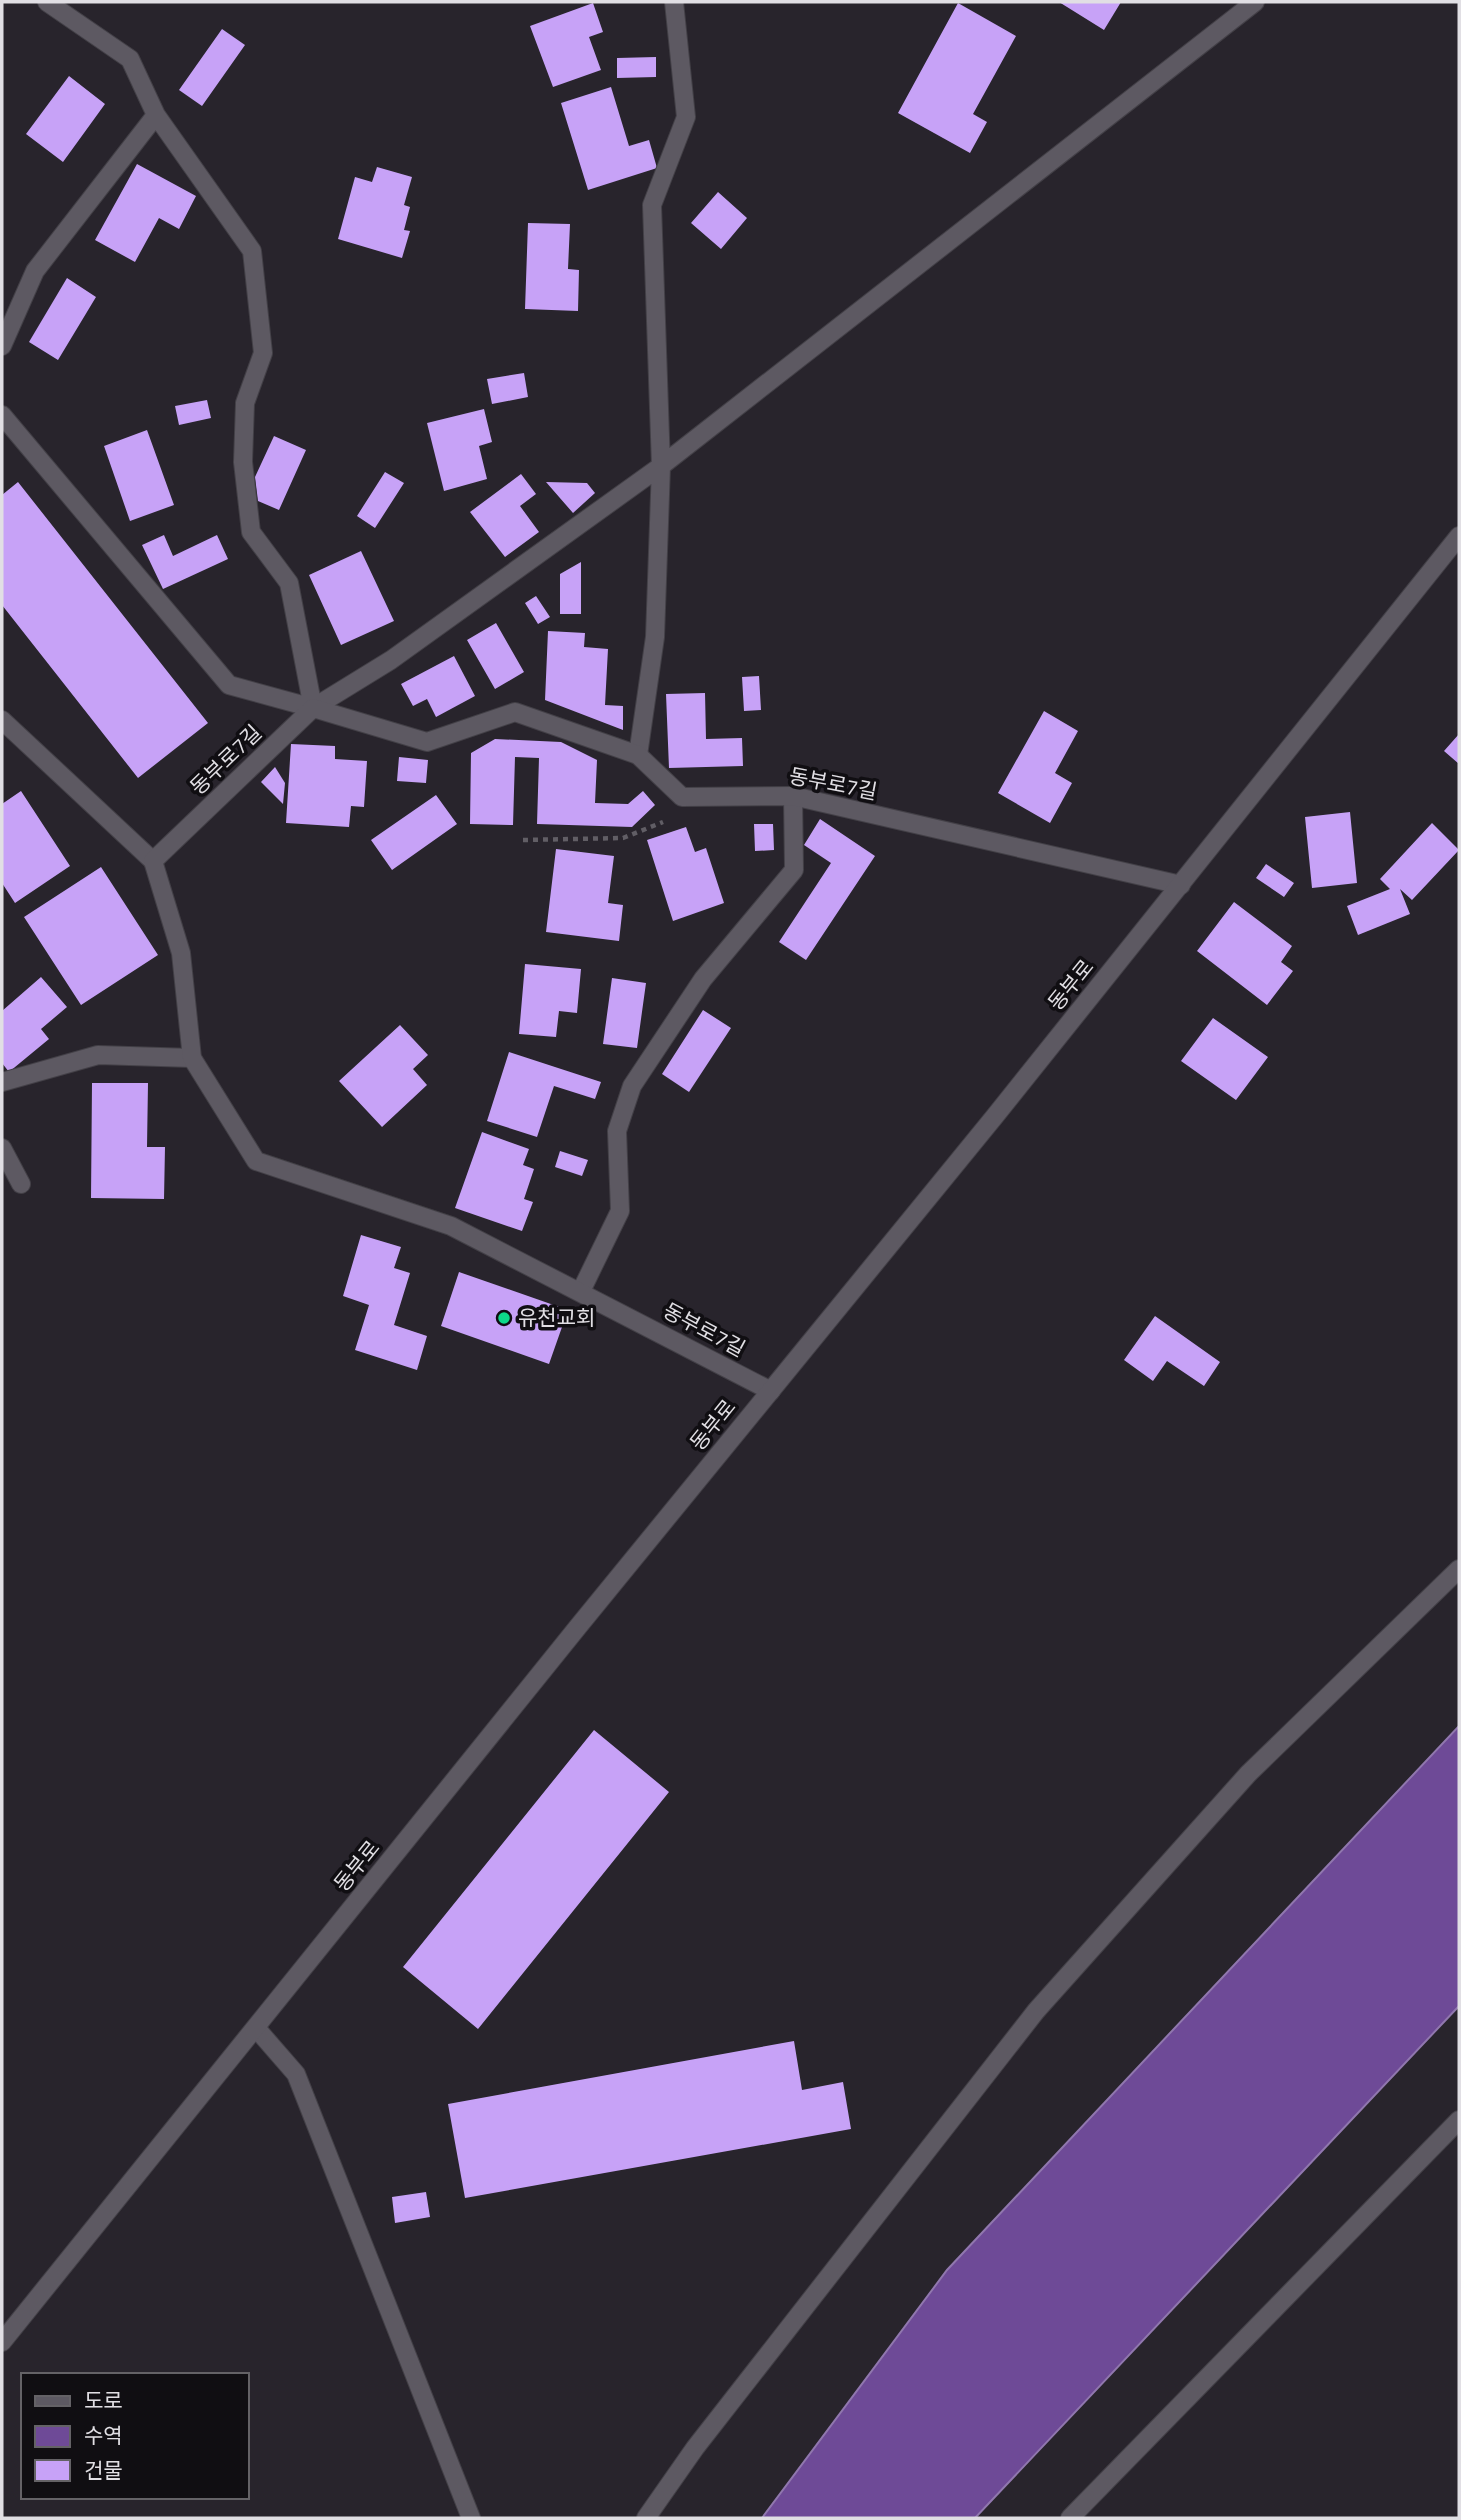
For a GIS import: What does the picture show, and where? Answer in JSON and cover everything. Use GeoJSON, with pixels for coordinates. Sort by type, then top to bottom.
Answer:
{"type":"FeatureCollection","features":[{"type":"Feature","properties":{"kind":"street"},"geometry":{"type":"LineString","coordinates":[[47,2],[130,59],[156,116],[252,251],[262,353],[246,403],[243,462],[251,532],[289,583],[313,708]]}},
{"type":"Feature","properties":{"kind":"street"},"geometry":{"type":"LineString","coordinates":[[638,755],[655,637],[661,466],[652,205],[686,117],[674,2]]}},
{"type":"Feature","properties":{"kind":"street","name":"동부로7길"},"geometry":{"type":"LineString","coordinates":[[771,1391],[451,1226],[256,1161],[192,1058],[181,953],[153,861],[313,708],[391,660],[661,466],[1255,2]]}},
{"type":"Feature","properties":{"kind":"street"},"geometry":{"type":"LineString","coordinates":[[2,346],[35,271],[156,116]]}},
{"type":"Feature","properties":{"kind":"street"},"geometry":{"type":"LineString","coordinates":[[2,414],[229,685],[427,742],[515,712],[638,755],[682,797]]}},
{"type":"Feature","properties":{"kind":"street","name":"동부로"},"geometry":{"type":"LineString","coordinates":[[2,2342],[576,1628],[1181,885],[1459,536]]}},
{"type":"Feature","properties":{"kind":"street"},"geometry":{"type":"LineString","coordinates":[[2,720],[153,861]]}},
{"type":"Feature","properties":{"kind":"street"},"geometry":{"type":"LineString","coordinates":[[581,1292],[620,1211],[617,1131],[632,1086],[704,979],[794,870],[793,796]]}},
{"type":"Feature","properties":{"kind":"street","name":"동부로7길"},"geometry":{"type":"LineString","coordinates":[[682,797],[793,796],[1181,885]]}},
{"type":"Feature","properties":{"kind":"street"},"geometry":{"type":"LineString","coordinates":[[2,1082],[98,1055],[192,1058]]}},
{"type":"Feature","properties":{"kind":"street"},"geometry":{"type":"LineString","coordinates":[[2,1148],[21,1184]]}},
{"type":"Feature","properties":{"kind":"street"},"geometry":{"type":"LineString","coordinates":[[646,2518],[695,2448],[1036,2011],[1248,1774],[1459,1569]]}},
{"type":"Feature","properties":{"kind":"street"},"geometry":{"type":"LineString","coordinates":[[256,2028],[296,2074],[471,2518]]}},
{"type":"Feature","properties":{"kind":"street"},"geometry":{"type":"LineString","coordinates":[[1070,2518],[1459,2120]]}},
{"type":"Feature","properties":{"kind":"path"},"geometry":{"type":"LineString","coordinates":[[523,840],[623,838],[669,820],[682,797]]}},
{"type":"Feature","properties":{"kind":"water"},"geometry":{"type":"Polygon","coordinates":[[[1459,1726],[1459,2006],[975,2518],[762,2518],[947,2270],[1459,1726]]]}},
{"type":"Feature","properties":{"kind":"building"},"geometry":{"type":"Polygon","coordinates":[[[1059,2],[1121,2],[1104,30],[1059,2]]]}},
{"type":"Feature","properties":{"kind":"building"},"geometry":{"type":"Polygon","coordinates":[[[593,3],[603,32],[589,37],[601,70],[553,87],[530,26],[593,3]]]}},
{"type":"Feature","properties":{"kind":"building"},"geometry":{"type":"Polygon","coordinates":[[[958,3],[1016,36],[973,114],[987,122],[970,153],[898,113],[958,3]]]}},
{"type":"Feature","properties":{"kind":"building"},"geometry":{"type":"Polygon","coordinates":[[[222,29],[245,45],[202,106],[179,90],[222,29]]]}},
{"type":"Feature","properties":{"kind":"building"},"geometry":{"type":"Polygon","coordinates":[[[656,57],[656,77],[617,78],[617,58],[656,57]]]}},
{"type":"Feature","properties":{"kind":"building"},"geometry":{"type":"Polygon","coordinates":[[[69,76],[105,104],[63,162],[26,134],[69,76]]]}},
{"type":"Feature","properties":{"kind":"building"},"geometry":{"type":"Polygon","coordinates":[[[611,87],[629,146],[649,140],[657,168],[588,190],[561,103],[611,87]]]}},
{"type":"Feature","properties":{"kind":"building"},"geometry":{"type":"Polygon","coordinates":[[[137,164],[196,196],[179,229],[159,218],[135,262],[95,240],[137,164]]]}},
{"type":"Feature","properties":{"kind":"building"},"geometry":{"type":"Polygon","coordinates":[[[377,167],[412,177],[404,205],[410,207],[404,230],[410,231],[402,258],[338,239],[355,177],[372,182],[377,167]]]}},
{"type":"Feature","properties":{"kind":"building"},"geometry":{"type":"Polygon","coordinates":[[[718,192],[747,218],[721,249],[691,223],[718,192]]]}},
{"type":"Feature","properties":{"kind":"building"},"geometry":{"type":"Polygon","coordinates":[[[528,223],[570,224],[568,269],[579,270],[578,311],[525,309],[528,223]]]}},
{"type":"Feature","properties":{"kind":"building"},"geometry":{"type":"Polygon","coordinates":[[[67,278],[96,297],[58,360],[29,342],[67,278]]]}},
{"type":"Feature","properties":{"kind":"building"},"geometry":{"type":"Polygon","coordinates":[[[524,373],[528,397],[492,404],[487,379],[524,373]]]}},
{"type":"Feature","properties":{"kind":"building"},"geometry":{"type":"Polygon","coordinates":[[[207,400],[211,418],[179,425],[175,406],[207,400]]]}},
{"type":"Feature","properties":{"kind":"building"},"geometry":{"type":"Polygon","coordinates":[[[484,409],[492,442],[479,446],[487,479],[444,491],[427,423],[484,409]]]}},
{"type":"Feature","properties":{"kind":"building"},"geometry":{"type":"Polygon","coordinates":[[[147,430],[174,505],[130,521],[104,446],[147,430]]]}},
{"type":"Feature","properties":{"kind":"building"},"geometry":{"type":"Polygon","coordinates":[[[274,436],[306,450],[279,510],[258,501],[255,477],[274,436]]]}},
{"type":"Feature","properties":{"kind":"building"},"geometry":{"type":"Polygon","coordinates":[[[385,472],[404,483],[375,528],[357,516],[385,472]]]}},
{"type":"Feature","properties":{"kind":"building"},"geometry":{"type":"Polygon","coordinates":[[[521,474],[536,494],[520,506],[539,532],[505,557],[470,512],[521,474]]]}},
{"type":"Feature","properties":{"kind":"building"},"geometry":{"type":"Polygon","coordinates":[[[18,482],[208,723],[138,778],[2,605],[2,495],[18,482]]]}},
{"type":"Feature","properties":{"kind":"building"},"geometry":{"type":"Polygon","coordinates":[[[546,482],[587,483],[595,493],[573,513],[546,482]]]}},
{"type":"Feature","properties":{"kind":"building"},"geometry":{"type":"Polygon","coordinates":[[[164,535],[173,556],[217,535],[228,559],[163,589],[142,545],[164,535]]]}},
{"type":"Feature","properties":{"kind":"building"},"geometry":{"type":"Polygon","coordinates":[[[361,551],[394,621],[341,645],[309,575],[361,551]]]}},
{"type":"Feature","properties":{"kind":"building"},"geometry":{"type":"Polygon","coordinates":[[[581,562],[581,614],[560,614],[560,574],[581,562]]]}},
{"type":"Feature","properties":{"kind":"building"},"geometry":{"type":"Polygon","coordinates":[[[536,596],[550,617],[538,624],[525,603],[536,596]]]}},
{"type":"Feature","properties":{"kind":"building"},"geometry":{"type":"Polygon","coordinates":[[[496,623],[524,672],[495,689],[467,640],[496,623]]]}},
{"type":"Feature","properties":{"kind":"building"},"geometry":{"type":"Polygon","coordinates":[[[548,631],[585,633],[584,647],[608,649],[605,705],[623,706],[623,730],[545,700],[548,631]]]}},
{"type":"Feature","properties":{"kind":"building"},"geometry":{"type":"Polygon","coordinates":[[[454,656],[475,696],[436,717],[427,699],[413,706],[401,684],[454,656]]]}},
{"type":"Feature","properties":{"kind":"building"},"geometry":{"type":"Polygon","coordinates":[[[759,676],[761,710],[744,711],[742,677],[759,676]]]}},
{"type":"Feature","properties":{"kind":"building"},"geometry":{"type":"Polygon","coordinates":[[[705,693],[706,739],[742,738],[743,766],[669,768],[666,694],[705,693]]]}},
{"type":"Feature","properties":{"kind":"building"},"geometry":{"type":"Polygon","coordinates":[[[1044,711],[1078,731],[1055,773],[1072,783],[1050,823],[998,793],[1044,711]]]}},
{"type":"Feature","properties":{"kind":"building"},"geometry":{"type":"Polygon","coordinates":[[[1459,734],[1459,764],[1444,751],[1459,734]]]}},
{"type":"Feature","properties":{"kind":"building"},"geometry":{"type":"Polygon","coordinates":[[[495,739],[561,742],[597,760],[595,803],[628,804],[643,791],[655,805],[632,827],[537,824],[539,758],[515,757],[513,825],[470,824],[471,753],[495,739]]]}},
{"type":"Feature","properties":{"kind":"building"},"geometry":{"type":"Polygon","coordinates":[[[291,744],[335,746],[335,759],[367,761],[364,807],[351,806],[349,827],[286,823],[291,744]]]}},
{"type":"Feature","properties":{"kind":"building"},"geometry":{"type":"Polygon","coordinates":[[[399,757],[428,760],[426,783],[397,781],[399,757]]]}},
{"type":"Feature","properties":{"kind":"building"},"geometry":{"type":"Polygon","coordinates":[[[275,767],[285,783],[283,804],[261,782],[275,767]]]}},
{"type":"Feature","properties":{"kind":"building"},"geometry":{"type":"Polygon","coordinates":[[[21,791],[70,866],[15,903],[2,883],[2,804],[21,791]]]}},
{"type":"Feature","properties":{"kind":"building"},"geometry":{"type":"Polygon","coordinates":[[[436,795],[457,824],[392,870],[371,840],[436,795]]]}},
{"type":"Feature","properties":{"kind":"building"},"geometry":{"type":"Polygon","coordinates":[[[1350,812],[1357,883],[1312,888],[1305,817],[1350,812]]]}},
{"type":"Feature","properties":{"kind":"building"},"geometry":{"type":"Polygon","coordinates":[[[820,819],[875,856],[806,960],[779,942],[831,863],[804,845],[820,819]]]}},
{"type":"Feature","properties":{"kind":"building"},"geometry":{"type":"Polygon","coordinates":[[[1432,823],[1459,850],[1412,900],[1400,889],[1410,914],[1358,935],[1347,906],[1390,889],[1380,879],[1432,823]]]}},
{"type":"Feature","properties":{"kind":"building"},"geometry":{"type":"Polygon","coordinates":[[[754,824],[773,824],[774,850],[755,851],[754,824]]]}},
{"type":"Feature","properties":{"kind":"building"},"geometry":{"type":"Polygon","coordinates":[[[686,827],[695,852],[706,848],[724,903],[673,921],[647,840],[686,827]]]}},
{"type":"Feature","properties":{"kind":"building"},"geometry":{"type":"Polygon","coordinates":[[[556,849],[614,856],[608,903],[623,905],[619,941],[546,932],[556,849]]]}},
{"type":"Feature","properties":{"kind":"building"},"geometry":{"type":"Polygon","coordinates":[[[1266,864],[1294,883],[1284,897],[1256,878],[1266,864]]]}},
{"type":"Feature","properties":{"kind":"building"},"geometry":{"type":"Polygon","coordinates":[[[101,867],[158,955],[81,1005],[24,917],[101,867]]]}},
{"type":"Feature","properties":{"kind":"building"},"geometry":{"type":"Polygon","coordinates":[[[1234,902],[1292,946],[1281,962],[1293,971],[1267,1005],[1197,951],[1234,902]]]}},
{"type":"Feature","properties":{"kind":"building"},"geometry":{"type":"Polygon","coordinates":[[[525,964],[581,969],[577,1013],[559,1011],[556,1037],[519,1034],[525,964]]]}},
{"type":"Feature","properties":{"kind":"building"},"geometry":{"type":"Polygon","coordinates":[[[41,977],[67,1007],[41,1029],[49,1039],[9,1072],[2,1063],[2,1011],[41,977]]]}},
{"type":"Feature","properties":{"kind":"building"},"geometry":{"type":"Polygon","coordinates":[[[612,978],[646,983],[637,1048],[603,1044],[612,978]]]}},
{"type":"Feature","properties":{"kind":"building"},"geometry":{"type":"Polygon","coordinates":[[[703,1010],[731,1028],[689,1092],[662,1074],[703,1010]]]}},
{"type":"Feature","properties":{"kind":"building"},"geometry":{"type":"Polygon","coordinates":[[[1213,1018],[1268,1057],[1236,1100],[1181,1061],[1213,1018]]]}},
{"type":"Feature","properties":{"kind":"building"},"geometry":{"type":"Polygon","coordinates":[[[400,1025],[428,1055],[413,1069],[427,1085],[382,1127],[339,1081],[400,1025]]]}},
{"type":"Feature","properties":{"kind":"building"},"geometry":{"type":"Polygon","coordinates":[[[509,1052],[601,1082],[595,1099],[554,1086],[537,1137],[487,1121],[509,1052]]]}},
{"type":"Feature","properties":{"kind":"building"},"geometry":{"type":"Polygon","coordinates":[[[92,1083],[148,1083],[147,1147],[165,1147],[164,1199],[91,1198],[92,1083]]]}},
{"type":"Feature","properties":{"kind":"building"},"geometry":{"type":"Polygon","coordinates":[[[482,1132],[529,1149],[523,1165],[534,1169],[524,1199],[533,1202],[522,1231],[455,1208],[482,1132]]]}},
{"type":"Feature","properties":{"kind":"building"},"geometry":{"type":"Polygon","coordinates":[[[560,1151],[588,1160],[582,1176],[555,1167],[560,1151]]]}},
{"type":"Feature","properties":{"kind":"building"},"geometry":{"type":"Polygon","coordinates":[[[361,1235],[401,1247],[394,1268],[410,1273],[394,1325],[427,1336],[417,1370],[355,1350],[369,1305],[343,1296],[361,1235]]]}},
{"type":"Feature","properties":{"kind":"building","name":"유천교회"},"geometry":{"type":"Polygon","coordinates":[[[459,1272],[568,1310],[549,1364],[441,1326],[459,1272]]]}},
{"type":"Feature","properties":{"kind":"building"},"geometry":{"type":"Polygon","coordinates":[[[1155,1316],[1220,1362],[1204,1386],[1167,1361],[1153,1381],[1124,1360],[1155,1316]]]}},
{"type":"Feature","properties":{"kind":"building"},"geometry":{"type":"Polygon","coordinates":[[[594,1730],[669,1792],[478,2029],[403,1967],[594,1730]]]}},
{"type":"Feature","properties":{"kind":"building"},"geometry":{"type":"Polygon","coordinates":[[[794,2041],[802,2090],[843,2082],[851,2129],[465,2198],[448,2104],[794,2041]]]}},
{"type":"Feature","properties":{"kind":"building"},"geometry":{"type":"Polygon","coordinates":[[[426,2192],[430,2217],[395,2223],[392,2197],[426,2192]]]}},
{"type":"Feature","properties":{"kind":"place","name":"유천교회"},"geometry":{"type":"Point","coordinates":[504,1318]}}]}
